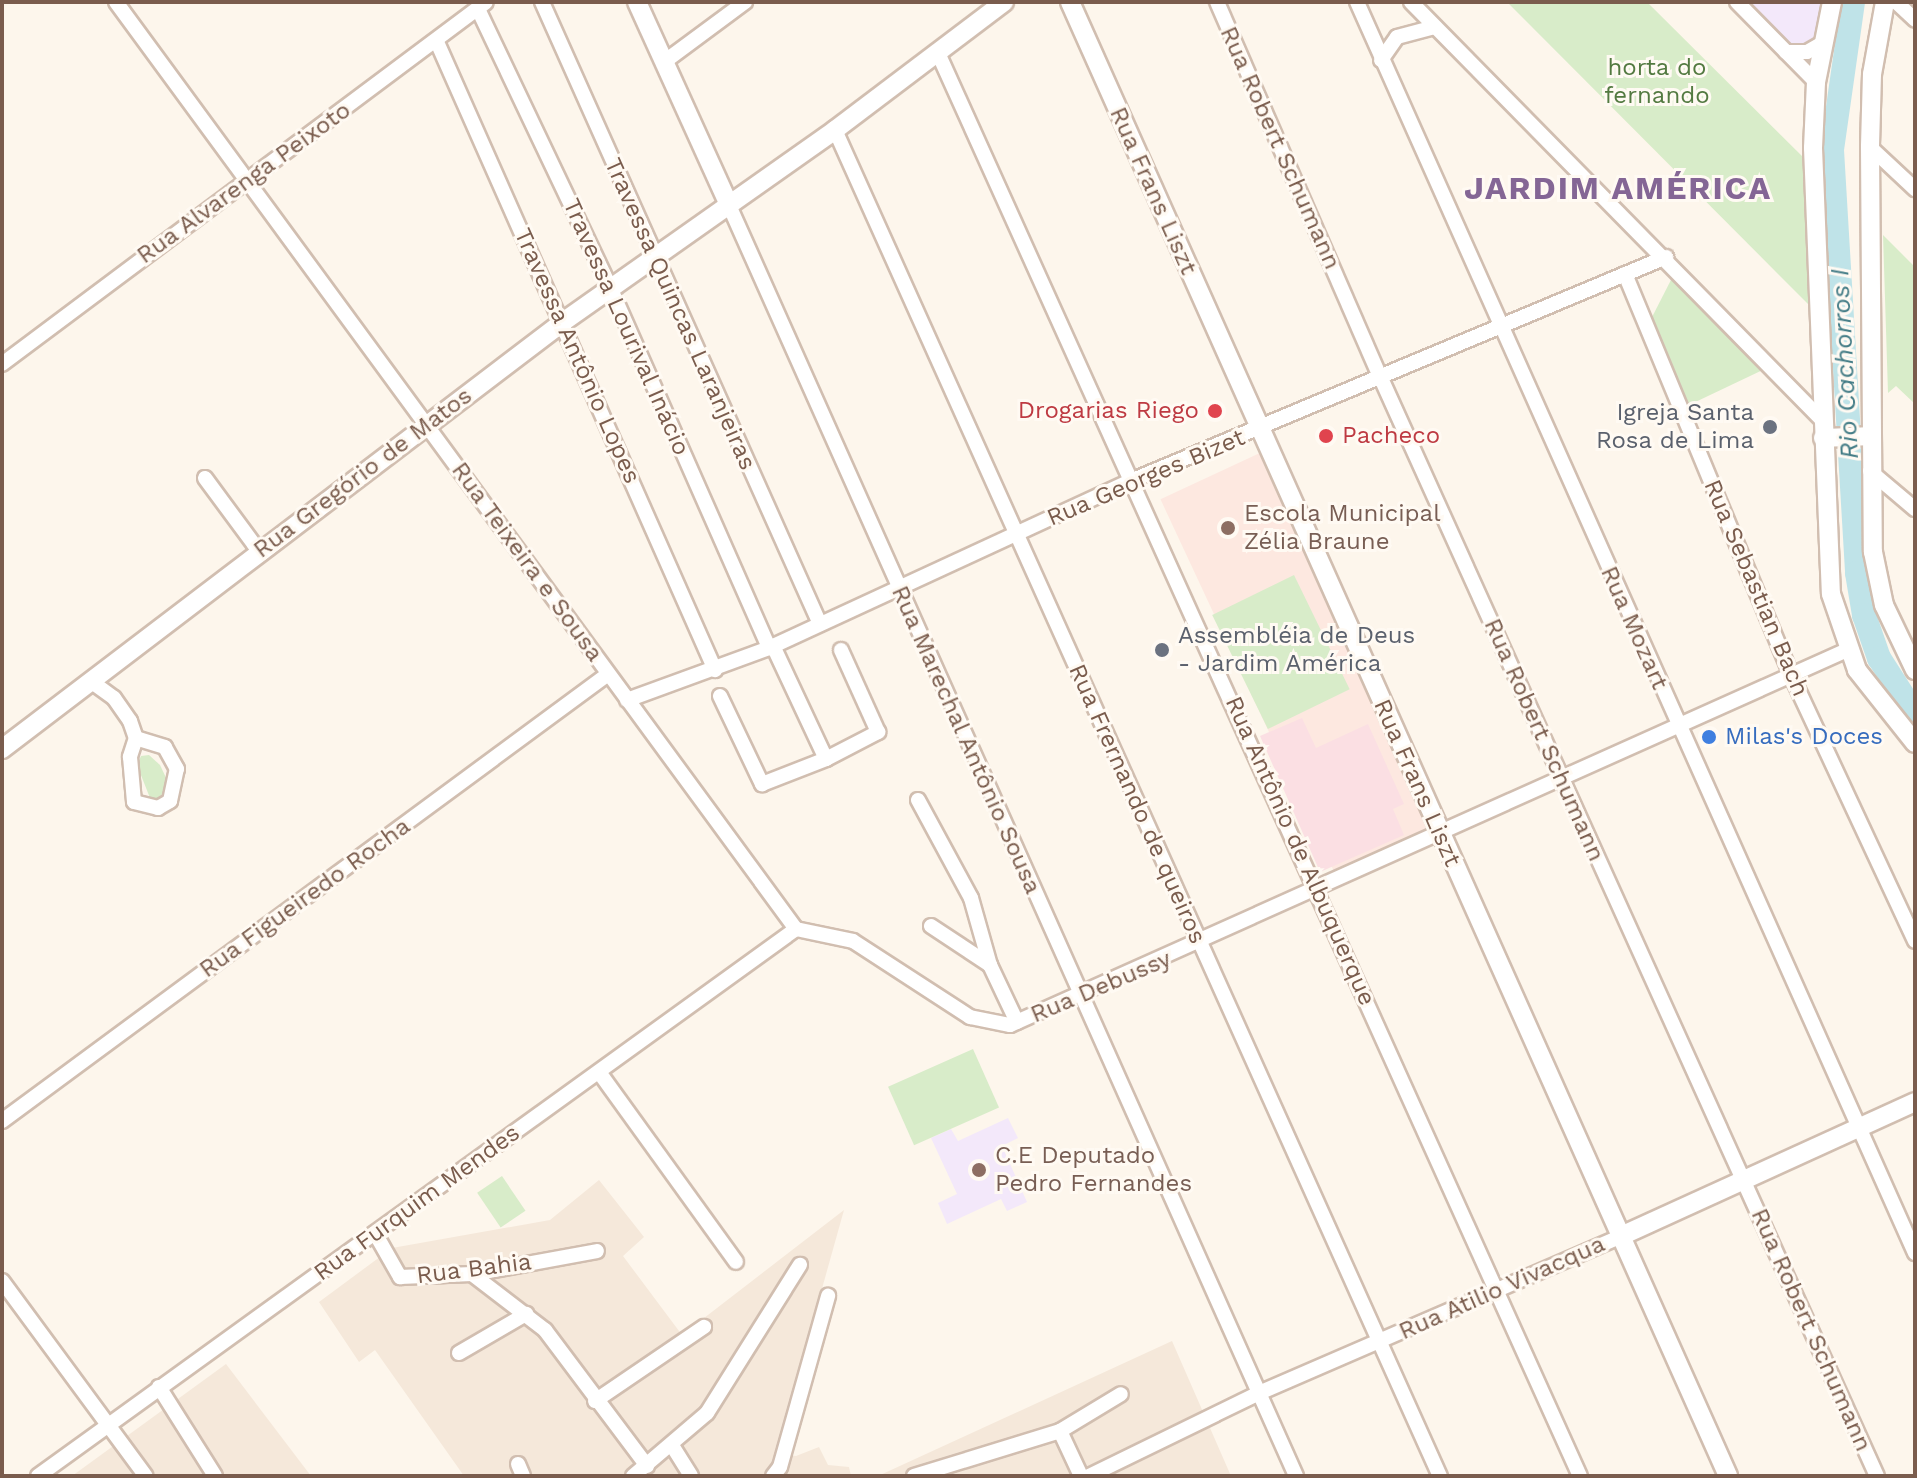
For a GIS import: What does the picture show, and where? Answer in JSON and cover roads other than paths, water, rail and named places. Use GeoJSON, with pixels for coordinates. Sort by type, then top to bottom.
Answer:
{"type":"FeatureCollection","features":[{"type":"Feature","properties":{"kind":"street","name":"Rua Teixeira e Sousa"},"geometry":{"type":"LineString","coordinates":[[116,2],[796,929]]}},
{"type":"Feature","properties":{"kind":"street","name":"Travessa Quincas Laranjeiras"},"geometry":{"type":"LineString","coordinates":[[542,2],[820,624]]}},
{"type":"Feature","properties":{"kind":"street","name":"Rua Marechal Antônio Sousa"},"geometry":{"type":"LineString","coordinates":[[637,2],[1296,1476]]}},
{"type":"Feature","properties":{"kind":"street"},"geometry":{"type":"LineString","coordinates":[[664,62],[745,2]]}},
{"type":"Feature","properties":{"kind":"street","name":"Rua Gregório de Matos"},"geometry":{"type":"LineString","coordinates":[[2,749],[258,550],[563,322],[835,130],[1004,2]]}},
{"type":"Feature","properties":{"kind":"street","name":"Rua Frans Liszt"},"geometry":{"type":"LineString","coordinates":[[1070,2],[1728,1476]]}},
{"type":"Feature","properties":{"kind":"street","name":"Rua Robert Schumann"},"geometry":{"type":"LineString","coordinates":[[1217,2],[1380,376],[1877,1476]]}},
{"type":"Feature","properties":{"kind":"street","name":"Rua Mozart"},"geometry":{"type":"LineString","coordinates":[[1357,2],[1678,728],[1915,1253]]}},
{"type":"Feature","properties":{"kind":"street"},"geometry":{"type":"LineString","coordinates":[[1411,2],[1666,257],[1826,432],[1864,437]]}},
{"type":"Feature","properties":{"kind":"street"},"geometry":{"type":"LineString","coordinates":[[1737,2],[1816,82]]}},
{"type":"Feature","properties":{"kind":"street"},"geometry":{"type":"LineString","coordinates":[[1832,2],[1816,82],[1814,194],[1831,594],[1847,650],[1874,698],[1915,743]]}},
{"type":"Feature","properties":{"kind":"street"},"geometry":{"type":"LineString","coordinates":[[1885,2],[1872,74],[1864,437],[1870,471],[1878,585],[1915,670]]}},
{"type":"Feature","properties":{"kind":"street"},"geometry":{"type":"LineString","coordinates":[[1896,2],[1915,20]]}},
{"type":"Feature","properties":{"kind":"street","name":"Rua Alvarenga Peixoto"},"geometry":{"type":"LineString","coordinates":[[2,364],[245,177],[437,42],[482,5]]}},
{"type":"Feature","properties":{"kind":"street","name":"Travessa Lourival Inácio"},"geometry":{"type":"LineString","coordinates":[[482,5],[771,647],[826,759]]}},
{"type":"Feature","properties":{"kind":"street"},"geometry":{"type":"LineString","coordinates":[[1381,60],[1397,37],[1435,27]]}},
{"type":"Feature","properties":{"kind":"street","name":"Travessa Antônio Lopes"},"geometry":{"type":"LineString","coordinates":[[437,42],[715,670]]}},
{"type":"Feature","properties":{"kind":"street"},"geometry":{"type":"LineString","coordinates":[[1786,52],[1807,52],[1824,42]]}},
{"type":"Feature","properties":{"kind":"street","name":"Rua Antônio de Albuquerque"},"geometry":{"type":"LineString","coordinates":[[938,53],[1580,1476]]}},
{"type":"Feature","properties":{"kind":"street","name":"Rua Frernando de queiros"},"geometry":{"type":"LineString","coordinates":[[835,130],[1440,1476]]}},
{"type":"Feature","properties":{"kind":"street"},"geometry":{"type":"LineString","coordinates":[[1870,147],[1915,189]]}},
{"type":"Feature","properties":{"kind":"street","name":"Rua Georges Bizet"},"geometry":{"type":"LineString","coordinates":[[627,700],[771,647],[1133,480],[1260,430],[1500,323],[1666,257]]}},
{"type":"Feature","properties":{"kind":"street","name":"Rua Sebastian Bach"},"geometry":{"type":"LineString","coordinates":[[1625,274],[1793,679],[1915,941]]}},
{"type":"Feature","properties":{"kind":"street"},"geometry":{"type":"LineString","coordinates":[[1870,471],[1915,509]]}},
{"type":"Feature","properties":{"kind":"street"},"geometry":{"type":"LineString","coordinates":[[205,478],[258,550]]}},
{"type":"Feature","properties":{"kind":"street"},"geometry":{"type":"LineString","coordinates":[[720,696],[762,784],[826,759],[878,732],[841,650]]}},
{"type":"Feature","properties":{"kind":"street","name":"Rua Debussy"},"geometry":{"type":"LineString","coordinates":[[796,929],[853,941],[970,1017],[996,1024],[1017,1022],[1199,944],[1562,778],[1793,679],[1847,650]]}},
{"type":"Feature","properties":{"kind":"street","name":"Rua Figueiredo Rocha"},"geometry":{"type":"LineString","coordinates":[[2,1121],[608,674]]}},
{"type":"Feature","properties":{"kind":"street"},"geometry":{"type":"LineString","coordinates":[[92,682],[114,698],[136,738],[165,747],[177,769],[170,801],[158,808],[144,809],[134,802],[130,757],[136,738]]}},
{"type":"Feature","properties":{"kind":"street"},"geometry":{"type":"LineString","coordinates":[[918,800],[971,898],[990,965],[1017,1022]]}},
{"type":"Feature","properties":{"kind":"street"},"geometry":{"type":"LineString","coordinates":[[931,926],[990,965]]}},
{"type":"Feature","properties":{"kind":"street","name":"Rua Furquim Mendes"},"geometry":{"type":"LineString","coordinates":[[38,1476],[796,929]]}},
{"type":"Feature","properties":{"kind":"street"},"geometry":{"type":"LineString","coordinates":[[599,1072],[736,1262]]}},
{"type":"Feature","properties":{"kind":"street","name":"Rua Atilio Vivacqua"},"geometry":{"type":"LineString","coordinates":[[1089,1476],[1259,1393],[1621,1236],[1915,1102]]}},
{"type":"Feature","properties":{"kind":"street","name":"Rua Bahia"},"geometry":{"type":"LineString","coordinates":[[375,1233],[400,1277],[472,1274],[597,1251]]}},
{"type":"Feature","properties":{"kind":"street"},"geometry":{"type":"LineString","coordinates":[[633,1476],[673,1447],[707,1413],[800,1265]]}},
{"type":"Feature","properties":{"kind":"street"},"geometry":{"type":"LineString","coordinates":[[472,1274],[545,1330],[595,1401],[647,1466]]}},
{"type":"Feature","properties":{"kind":"street"},"geometry":{"type":"LineString","coordinates":[[2,1281],[146,1476]]}},
{"type":"Feature","properties":{"kind":"street"},"geometry":{"type":"LineString","coordinates":[[773,1476],[780,1467],[828,1296]]}},
{"type":"Feature","properties":{"kind":"street"},"geometry":{"type":"LineString","coordinates":[[459,1353],[526,1314]]}},
{"type":"Feature","properties":{"kind":"street"},"geometry":{"type":"LineString","coordinates":[[595,1401],[704,1327]]}},
{"type":"Feature","properties":{"kind":"street"},"geometry":{"type":"LineString","coordinates":[[159,1387],[215,1476]]}},
{"type":"Feature","properties":{"kind":"street"},"geometry":{"type":"LineString","coordinates":[[914,1476],[1060,1431],[1121,1394]]}},
{"type":"Feature","properties":{"kind":"street"},"geometry":{"type":"LineString","coordinates":[[1060,1431],[1081,1476]]}},
{"type":"Feature","properties":{"kind":"street"},"geometry":{"type":"LineString","coordinates":[[673,1447],[691,1476]]}},
{"type":"Feature","properties":{"kind":"waterway","name":"Rio Cachorros I"},"geometry":{"type":"LineString","coordinates":[[1853,2],[1832,150],[1857,573],[1864,615],[1879,658],[1915,714]]}},
{"type":"Feature","properties":{"kind":"place","name":"Drogarias Riego"},"geometry":{"type":"Point","coordinates":[1215,411]}},
{"type":"Feature","properties":{"kind":"place","name":"Igreja Santa Rosa de Lima"},"geometry":{"type":"Point","coordinates":[1770,427]}},
{"type":"Feature","properties":{"kind":"place","name":"Pacheco"},"geometry":{"type":"Point","coordinates":[1326,436]}},
{"type":"Feature","properties":{"kind":"place","name":"Escola Municipal Zélia Braune"},"geometry":{"type":"Point","coordinates":[1228,528]}},
{"type":"Feature","properties":{"kind":"place","name":"Assembléia de Deus - Jardim América"},"geometry":{"type":"Point","coordinates":[1162,650]}},
{"type":"Feature","properties":{"kind":"place","name":"Milas's Doces"},"geometry":{"type":"Point","coordinates":[1709,737]}},
{"type":"Feature","properties":{"kind":"place","name":"C.E Deputado Pedro Fernandes"},"geometry":{"type":"Point","coordinates":[979,1170]}},
{"type":"Feature","properties":{"kind":"district","name":"JARDIM AMÉRICA"},"geometry":{"type":"Point","coordinates":[1618,188]}},
{"type":"Feature","properties":{"kind":"park label","name":"horta do fernando"},"geometry":{"type":"Point","coordinates":[1657,82]}}]}
